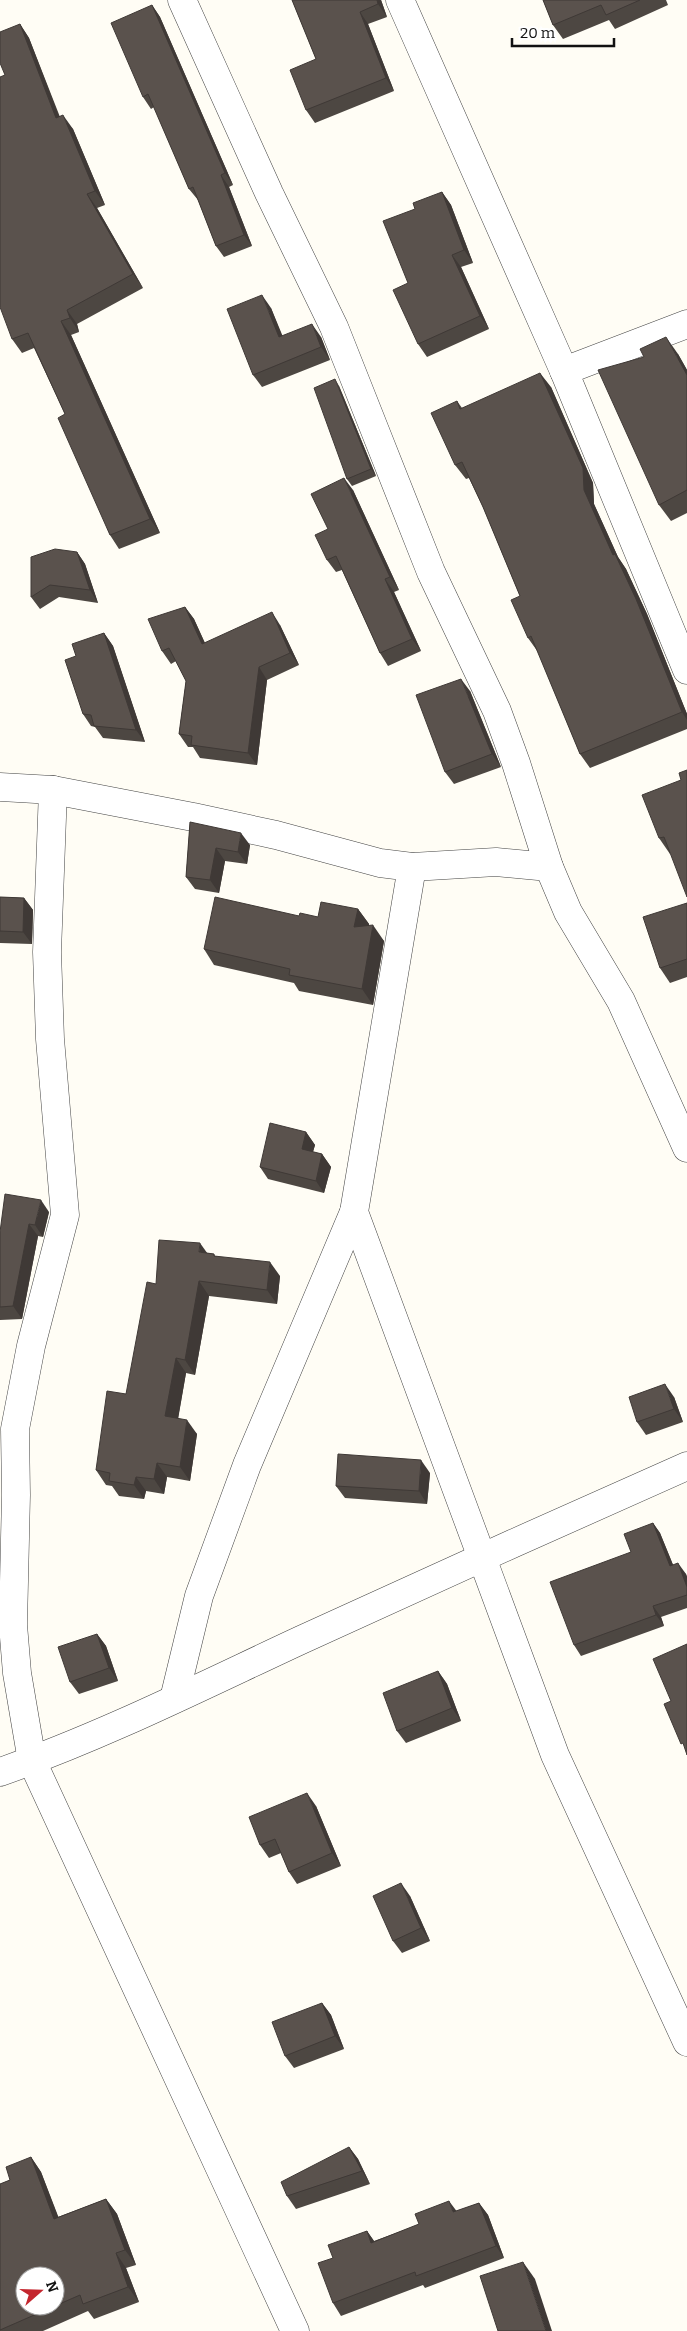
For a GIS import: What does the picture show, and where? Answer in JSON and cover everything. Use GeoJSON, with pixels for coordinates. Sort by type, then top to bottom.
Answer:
{"type":"FeatureCollection","features":[{"type":"Feature","properties":{"kind":"street"},"geometry":{"type":"LineString","coordinates":[[182,0],[268,193],[334,327],[432,572],[497,711],[516,763],[548,867],[568,912],[621,1001],[687,1148]]}},
{"type":"Feature","properties":{"kind":"street"},"geometry":{"type":"LineString","coordinates":[[400,0],[564,371],[687,670]]}},
{"type":"Feature","properties":{"kind":"street"},"geometry":{"type":"LineString","coordinates":[[564,371],[687,324]]}},
{"type":"Feature","properties":{"kind":"street"},"geometry":{"type":"LineString","coordinates":[[0,787],[54,790],[193,817],[276,835],[380,863],[412,867],[496,862],[548,867]]}},
{"type":"Feature","properties":{"kind":"street"},"geometry":{"type":"LineString","coordinates":[[54,790],[47,962],[50,1039],[65,1215],[31,1346],[15,1429],[16,1495],[13,1624],[17,1673],[32,1761],[295,2331]]}},
{"type":"Feature","properties":{"kind":"street"},"geometry":{"type":"LineString","coordinates":[[174,1699],[199,1596],[247,1465],[354,1212],[412,867]]}},
{"type":"Feature","properties":{"kind":"street"},"geometry":{"type":"LineString","coordinates":[[354,1212],[555,1755],[687,2042]]}},
{"type":"Feature","properties":{"kind":"street"},"geometry":{"type":"LineString","coordinates":[[0,1772],[32,1761],[174,1699],[482,1556],[687,1466]]}},
{"type":"Feature","properties":{"kind":"building"},"geometry":{"type":"Polygon","coordinates":[[[292,0],[377,0],[378,4],[360,12],[386,78],[306,110],[290,70],[316,59],[292,0]]]}},
{"type":"Feature","properties":{"kind":"building"},"geometry":{"type":"Polygon","coordinates":[[[543,0],[640,0],[606,15],[601,5],[553,25],[543,0]]]}},
{"type":"Feature","properties":{"kind":"building"},"geometry":{"type":"Polygon","coordinates":[[[152,5],[225,173],[221,175],[244,235],[216,246],[193,187],[189,189],[148,94],[143,97],[111,23],[152,5]]]}},
{"type":"Feature","properties":{"kind":"building"},"geometry":{"type":"Polygon","coordinates":[[[20,24],[56,118],[63,115],[95,191],[87,194],[133,274],[67,310],[70,318],[61,321],[150,519],[110,535],[58,418],[65,414],[28,333],[12,339],[0,307],[0,77],[5,75],[0,63],[0,32],[20,24]]]}},
{"type":"Feature","properties":{"kind":"building"},"geometry":{"type":"Polygon","coordinates":[[[442,192],[464,250],[452,255],[480,316],[418,344],[393,290],[408,283],[383,221],[415,209],[413,203],[442,192]]]}},
{"type":"Feature","properties":{"kind":"building"},"geometry":{"type":"Polygon","coordinates":[[[262,295],[279,337],[312,324],[321,347],[253,375],[227,309],[262,295]]]}},
{"type":"Feature","properties":{"kind":"building"},"geometry":{"type":"Polygon","coordinates":[[[666,337],[687,375],[687,490],[659,505],[598,370],[644,357],[640,349],[666,337]]]}},
{"type":"Feature","properties":{"kind":"building"},"geometry":{"type":"Polygon","coordinates":[[[540,373],[583,468],[584,490],[613,555],[615,554],[636,599],[682,712],[580,754],[531,636],[528,638],[511,600],[520,596],[483,507],[462,462],[455,465],[431,413],[457,401],[460,409],[540,373]]]}},
{"type":"Feature","properties":{"kind":"building"},"geometry":{"type":"Polygon","coordinates":[[[335,379],[371,469],[347,479],[314,388],[335,379]]]}},
{"type":"Feature","properties":{"kind":"building"},"geometry":{"type":"Polygon","coordinates":[[[344,478],[390,577],[385,579],[412,639],[380,653],[336,556],[327,560],[315,535],[328,529],[311,494],[344,478]]]}},
{"type":"Feature","properties":{"kind":"building"},"geometry":{"type":"Polygon","coordinates":[[[55,549],[77,552],[90,590],[50,585],[31,597],[31,557],[55,549]]]}},
{"type":"Feature","properties":{"kind":"building"},"geometry":{"type":"Polygon","coordinates":[[[185,607],[202,644],[272,612],[290,653],[259,667],[248,753],[191,745],[192,736],[179,734],[186,681],[169,648],[162,651],[148,619],[185,607]]]}},
{"type":"Feature","properties":{"kind":"building"},"geometry":{"type":"Polygon","coordinates":[[[104,633],[136,730],[94,726],[91,715],[83,714],[65,660],[76,656],[72,644],[104,633]]]}},
{"type":"Feature","properties":{"kind":"building"},"geometry":{"type":"Polygon","coordinates":[[[461,679],[492,754],[445,772],[416,695],[461,679]]]}},
{"type":"Feature","properties":{"kind":"building"},"geometry":{"type":"Polygon","coordinates":[[[687,770],[687,897],[664,837],[659,838],[642,795],[681,780],[679,773],[687,770]]]}},
{"type":"Feature","properties":{"kind":"building"},"geometry":{"type":"Polygon","coordinates":[[[190,822],[241,833],[238,852],[216,848],[210,880],[186,877],[190,822]]]}},
{"type":"Feature","properties":{"kind":"building"},"geometry":{"type":"Polygon","coordinates":[[[0,897],[24,898],[23,932],[0,931],[0,897]]]}},
{"type":"Feature","properties":{"kind":"building"},"geometry":{"type":"Polygon","coordinates":[[[215,897],[299,916],[300,913],[318,917],[321,902],[358,909],[354,927],[373,925],[362,989],[289,975],[290,969],[204,949],[215,897]]]}},
{"type":"Feature","properties":{"kind":"building"},"geometry":{"type":"Polygon","coordinates":[[[687,903],[687,959],[660,968],[643,917],[687,903]]]}},
{"type":"Feature","properties":{"kind":"building"},"geometry":{"type":"Polygon","coordinates":[[[270,1123],[306,1132],[302,1149],[322,1154],[316,1181],[260,1167],[270,1123]]]}},
{"type":"Feature","properties":{"kind":"building"},"geometry":{"type":"Polygon","coordinates":[[[5,1194],[41,1200],[35,1225],[29,1224],[13,1306],[0,1307],[0,1232],[5,1194]]]}},
{"type":"Feature","properties":{"kind":"building"},"geometry":{"type":"Polygon","coordinates":[[[159,1240],[200,1243],[199,1252],[214,1254],[214,1256],[270,1262],[267,1290],[199,1281],[185,1360],[176,1358],[165,1416],[187,1420],[180,1467],[157,1463],[154,1479],[136,1477],[134,1485],[109,1481],[110,1473],[96,1470],[107,1391],[126,1394],[147,1282],[156,1284],[159,1240]]]}},
{"type":"Feature","properties":{"kind":"building"},"geometry":{"type":"Polygon","coordinates":[[[665,1384],[674,1409],[637,1422],[629,1397],[665,1384]]]}},
{"type":"Feature","properties":{"kind":"building"},"geometry":{"type":"Polygon","coordinates":[[[338,1454],[421,1460],[419,1491],[336,1486],[338,1454]]]}},
{"type":"Feature","properties":{"kind":"building"},"geometry":{"type":"Polygon","coordinates":[[[653,1523],[670,1566],[678,1563],[687,1587],[687,1595],[653,1606],[656,1615],[574,1645],[550,1582],[631,1552],[624,1534],[653,1523]]]}},
{"type":"Feature","properties":{"kind":"building"},"geometry":{"type":"Polygon","coordinates":[[[97,1634],[109,1668],[70,1682],[58,1647],[97,1634]]]}},
{"type":"Feature","properties":{"kind":"building"},"geometry":{"type":"Polygon","coordinates":[[[687,1644],[687,1755],[664,1704],[671,1701],[653,1659],[687,1644]]]}},
{"type":"Feature","properties":{"kind":"building"},"geometry":{"type":"Polygon","coordinates":[[[438,1671],[452,1708],[397,1731],[383,1693],[438,1671]]]}},
{"type":"Feature","properties":{"kind":"building"},"geometry":{"type":"Polygon","coordinates":[[[307,1793],[332,1853],[289,1872],[275,1839],[260,1845],[249,1817],[307,1793]]]}},
{"type":"Feature","properties":{"kind":"building"},"geometry":{"type":"Polygon","coordinates":[[[401,1883],[421,1928],[393,1941],[373,1896],[401,1883]]]}},
{"type":"Feature","properties":{"kind":"building"},"geometry":{"type":"Polygon","coordinates":[[[322,2003],[335,2036],[285,2056],[272,2022],[322,2003]]]}},
{"type":"Feature","properties":{"kind":"building"},"geometry":{"type":"Polygon","coordinates":[[[349,2147],[362,2171],[287,2196],[281,2182],[349,2147]]]}},
{"type":"Feature","properties":{"kind":"building"},"geometry":{"type":"Polygon","coordinates":[[[31,2157],[54,2219],[106,2199],[125,2250],[116,2253],[128,2287],[83,2304],[80,2295],[65,2302],[65,2266],[15,2266],[15,2316],[32,2316],[0,2330],[0,2184],[10,2180],[6,2167],[31,2157]]]}},
{"type":"Feature","properties":{"kind":"building"},"geometry":{"type":"Polygon","coordinates":[[[449,2201],[453,2212],[479,2203],[496,2246],[416,2276],[415,2272],[333,2303],[318,2263],[333,2258],[328,2245],[367,2231],[371,2243],[419,2224],[415,2214],[449,2201]]]}},
{"type":"Feature","properties":{"kind":"building"},"geometry":{"type":"Polygon","coordinates":[[[523,2262],[546,2331],[498,2331],[480,2276],[523,2262]]]}}]}
